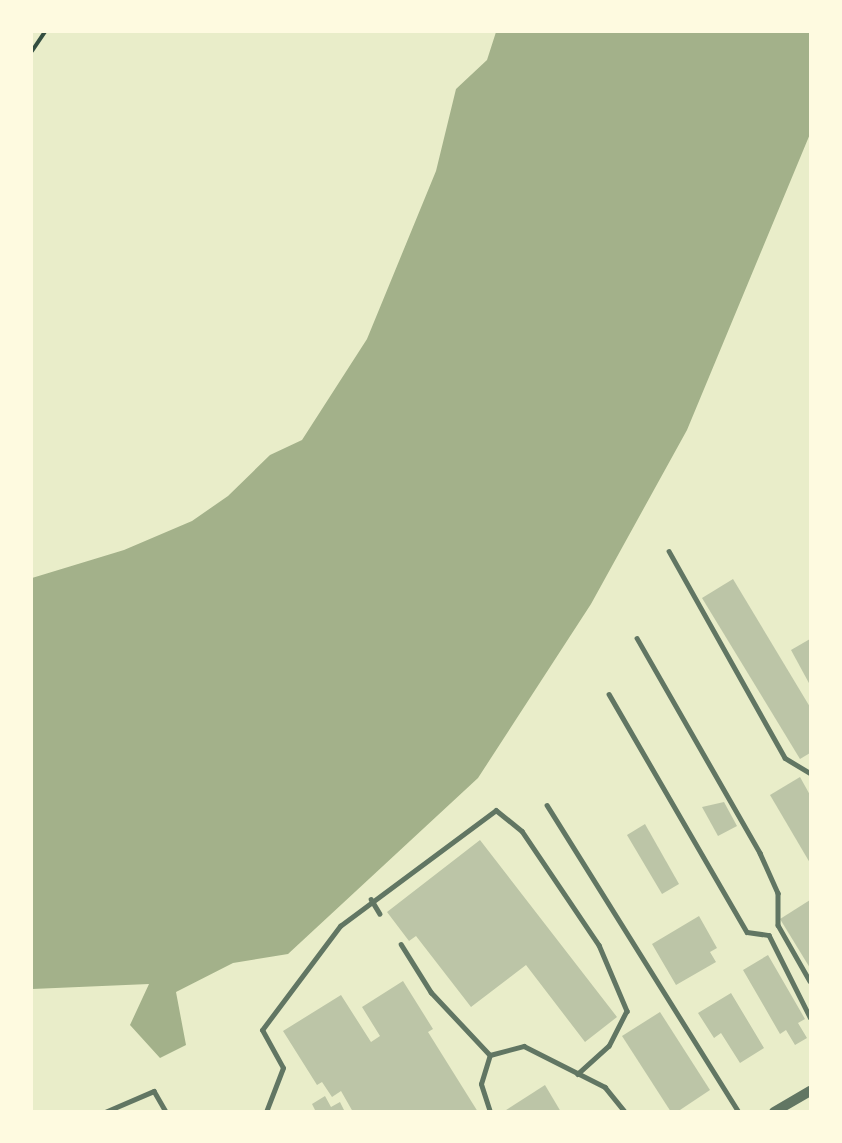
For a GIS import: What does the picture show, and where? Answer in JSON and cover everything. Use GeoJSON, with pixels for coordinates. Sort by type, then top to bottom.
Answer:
{"type":"FeatureCollection","features":[{"type":"Feature","properties":{"kind":"street"},"geometry":{"type":"LineString","coordinates":[[774,1112],[810,1091]]}},
{"type":"Feature","properties":{"kind":"lane"},"geometry":{"type":"LineString","coordinates":[[669,551],[785,758],[810,773]]}},
{"type":"Feature","properties":{"kind":"lane"},"geometry":{"type":"LineString","coordinates":[[637,638],[760,853],[778,893],[778,925],[810,981]]}},
{"type":"Feature","properties":{"kind":"lane"},"geometry":{"type":"LineString","coordinates":[[609,694],[747,932],[769,936],[810,1017]]}},
{"type":"Feature","properties":{"kind":"lane"},"geometry":{"type":"LineString","coordinates":[[547,805],[740,1112]]}},
{"type":"Feature","properties":{"kind":"lane"},"geometry":{"type":"LineString","coordinates":[[266,1112],[283,1068],[262,1030],[340,926],[371,899],[496,810],[522,831],[599,945],[627,1011],[609,1046],[579,1074]]}},
{"type":"Feature","properties":{"kind":"lane"},"geometry":{"type":"LineString","coordinates":[[371,899],[380,914]]}},
{"type":"Feature","properties":{"kind":"lane"},"geometry":{"type":"LineString","coordinates":[[401,944],[431,992],[490,1055]]}},
{"type":"Feature","properties":{"kind":"lane"},"geometry":{"type":"LineString","coordinates":[[490,1055],[524,1046],[605,1087],[626,1112]]}},
{"type":"Feature","properties":{"kind":"lane"},"geometry":{"type":"LineString","coordinates":[[490,1055],[481,1084],[490,1112]]}},
{"type":"Feature","properties":{"kind":"lane"},"geometry":{"type":"LineString","coordinates":[[105,1112],[154,1091],[166,1112]]}},
{"type":"Feature","properties":{"kind":"path"},"geometry":{"type":"LineString","coordinates":[[32,51],[45,32]]}},
{"type":"Feature","properties":{"kind":"shaded area"},"geometry":{"type":"Polygon","coordinates":[[[496,32],[810,32],[810,134],[687,430],[591,604],[478,778],[288,954],[233,963],[176,992],[186,1045],[160,1058],[130,1025],[149,984],[32,989],[32,578],[124,550],[192,521],[228,496],[270,455],[302,440],[367,339],[436,171],[456,89],[487,60],[496,32]]]}},
{"type":"Feature","properties":{"kind":"building"},"geometry":{"type":"Polygon","coordinates":[[[733,579],[810,707],[810,753],[800,759],[702,598],[733,579]]]}},
{"type":"Feature","properties":{"kind":"building"},"geometry":{"type":"Polygon","coordinates":[[[810,639],[810,685],[791,650],[810,639]]]}},
{"type":"Feature","properties":{"kind":"building"},"geometry":{"type":"Polygon","coordinates":[[[800,777],[810,795],[810,863],[770,795],[800,777]]]}},
{"type":"Feature","properties":{"kind":"building"},"geometry":{"type":"Polygon","coordinates":[[[724,802],[737,826],[718,836],[702,807],[724,802]]]}},
{"type":"Feature","properties":{"kind":"building"},"geometry":{"type":"Polygon","coordinates":[[[645,824],[679,884],[662,894],[627,835],[645,824]]]}},
{"type":"Feature","properties":{"kind":"building"},"geometry":{"type":"Polygon","coordinates":[[[480,840],[617,1017],[585,1042],[526,965],[471,1007],[416,936],[409,941],[387,912],[480,840]]]}},
{"type":"Feature","properties":{"kind":"building"},"geometry":{"type":"Polygon","coordinates":[[[810,900],[810,968],[780,919],[810,900]]]}},
{"type":"Feature","properties":{"kind":"building"},"geometry":{"type":"Polygon","coordinates":[[[699,916],[717,948],[710,952],[716,962],[676,985],[652,944],[699,916]]]}},
{"type":"Feature","properties":{"kind":"building"},"geometry":{"type":"Polygon","coordinates":[[[768,955],[805,1019],[798,1023],[807,1038],[795,1045],[786,1030],[780,1034],[743,970],[768,955]]]}},
{"type":"Feature","properties":{"kind":"building"},"geometry":{"type":"Polygon","coordinates":[[[403,981],[433,1029],[428,1032],[478,1112],[353,1112],[341,1091],[332,1097],[322,1082],[317,1085],[283,1031],[341,995],[371,1042],[380,1036],[362,1007],[403,981]]]}},
{"type":"Feature","properties":{"kind":"building"},"geometry":{"type":"Polygon","coordinates":[[[731,993],[764,1048],[740,1063],[721,1033],[714,1038],[698,1013],[731,993]]]}},
{"type":"Feature","properties":{"kind":"building"},"geometry":{"type":"Polygon","coordinates":[[[660,1012],[710,1090],[677,1112],[671,1112],[622,1036],[660,1012]]]}},
{"type":"Feature","properties":{"kind":"building"},"geometry":{"type":"Polygon","coordinates":[[[545,1085],[561,1112],[503,1112],[545,1085]]]}},
{"type":"Feature","properties":{"kind":"building"},"geometry":{"type":"Polygon","coordinates":[[[325,1096],[331,1107],[340,1102],[345,1112],[316,1112],[312,1104],[325,1096]]]}}]}
